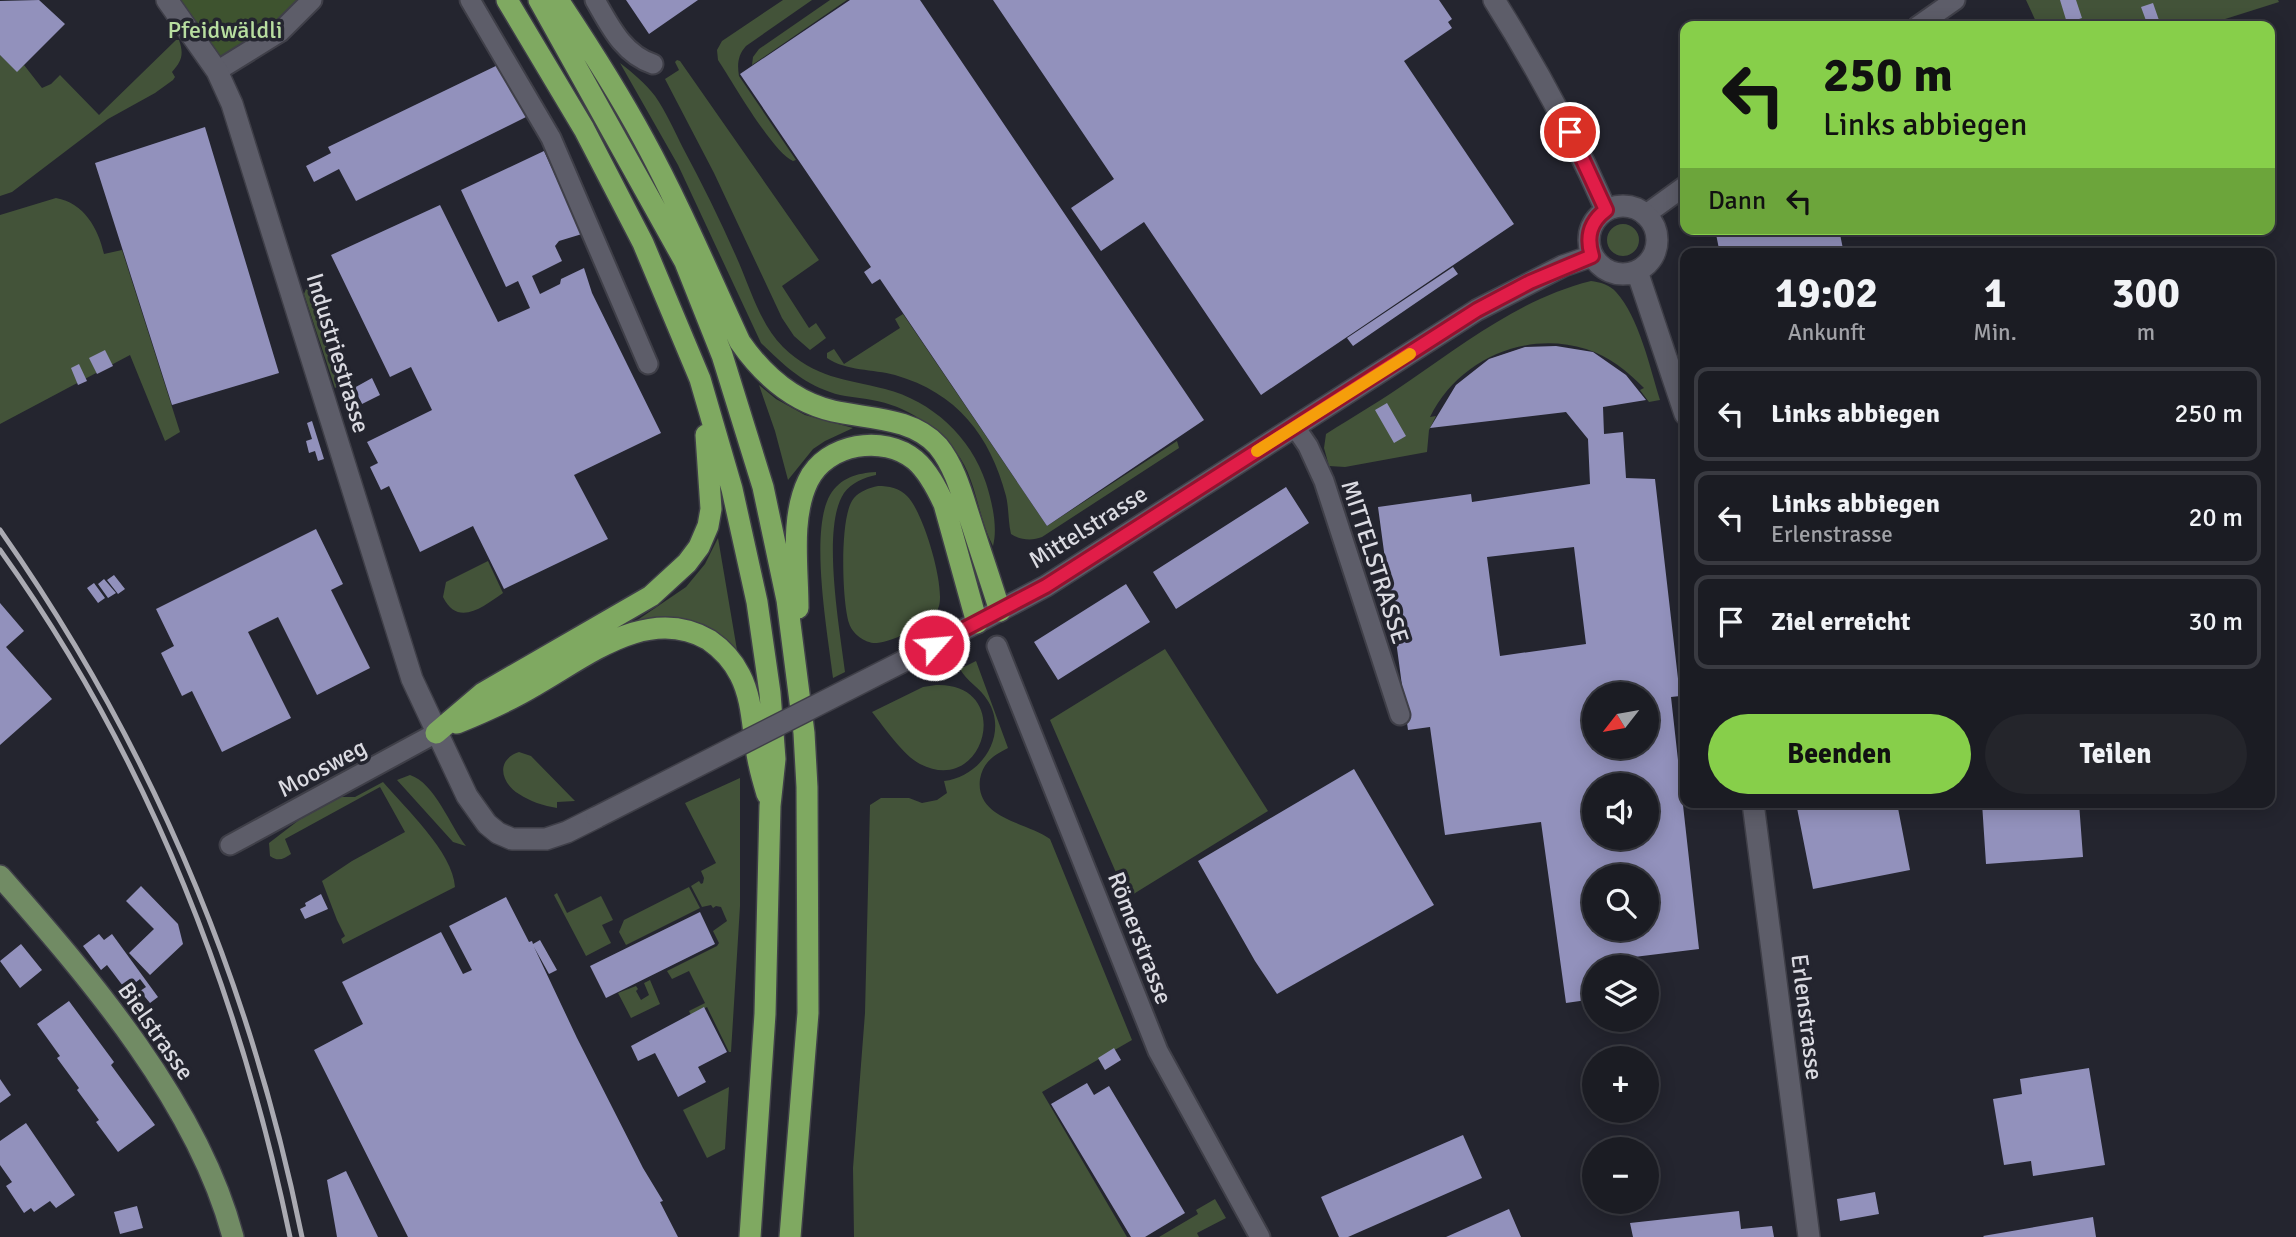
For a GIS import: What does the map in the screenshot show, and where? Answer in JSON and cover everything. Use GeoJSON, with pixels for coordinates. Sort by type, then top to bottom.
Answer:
{"type":"FeatureCollection","features":[{"type":"Feature","properties":{"kind":"highway"},"geometry":{"type":"LineString","coordinates":[[507,0],[584,129],[643,243],[700,379],[732,489],[758,602],[770,693],[775,759],[770,806],[765,1014],[750,1237]]}},
{"type":"Feature","properties":{"kind":"highway"},"geometry":{"type":"LineString","coordinates":[[539,0],[685,262],[705,307],[739,405],[763,487],[787,600],[798,680],[807,787],[808,1013],[790,1237]]}},
{"type":"Feature","properties":{"kind":"highway"},"geometry":{"type":"LineString","coordinates":[[558,0],[644,139],[740,342],[750,356],[783,388],[803,401],[832,411],[874,417],[904,425],[923,434],[937,446],[951,467],[1000,611]]}},
{"type":"Feature","properties":{"kind":"highway"},"geometry":{"type":"LineString","coordinates":[[436,733],[482,693],[651,596],[687,563],[699,547],[708,526],[711,509],[700,379]]}},
{"type":"Feature","properties":{"kind":"highway"},"geometry":{"type":"LineString","coordinates":[[798,680],[797,531],[802,496],[816,469],[841,451],[875,444],[894,449],[914,459],[928,475],[944,504],[977,623]]}},
{"type":"Feature","properties":{"kind":"highway"},"geometry":{"type":"LineString","coordinates":[[436,733],[513,698],[620,637],[656,627],[685,630],[715,644],[728,656],[741,676],[748,696],[759,764],[770,806]]}},
{"type":"Feature","properties":{"kind":"main road","name":"Industriestrasse"},"geometry":{"type":"LineString","coordinates":[[167,0],[217,71],[232,104],[412,679],[436,733],[474,808],[498,833],[512,839],[546,839],[568,832]]}},
{"type":"Feature","properties":{"kind":"main road"},"geometry":{"type":"LineString","coordinates":[[1494,0],[1562,116],[1606,210]]}},
{"type":"Feature","properties":{"kind":"main road"},"geometry":{"type":"LineString","coordinates":[[1619,206],[1629,206],[1645,215],[1656,234],[1653,256],[1646,265],[1637,271],[1620,274],[1597,263],[1590,247],[1590,230],[1599,215],[1619,206]]}},
{"type":"Feature","properties":{"kind":"main road","name":"Mittelstrasse"},"geometry":{"type":"LineString","coordinates":[[568,832],[1046,586],[1477,310],[1530,282],[1592,256]]}},
{"type":"Feature","properties":{"kind":"main road"},"geometry":{"type":"LineString","coordinates":[[1637,271],[1680,399]]}},
{"type":"Feature","properties":{"kind":"main road","name":"Erlenstrasse"},"geometry":{"type":"LineString","coordinates":[[1754,808],[1809,1237]]}},
{"type":"Feature","properties":{"kind":"main road","name":"Bielstrasse"},"geometry":{"type":"LineString","coordinates":[[0,876],[103,1000],[169,1095],[190,1129],[205,1162],[233,1237]]}},
{"type":"Feature","properties":{"kind":"street"},"geometry":{"type":"LineString","coordinates":[[217,71],[280,32],[312,0]]}},
{"type":"Feature","properties":{"kind":"street"},"geometry":{"type":"LineString","coordinates":[[470,0],[551,138],[648,363]]}},
{"type":"Feature","properties":{"kind":"street"},"geometry":{"type":"LineString","coordinates":[[596,0],[626,48],[643,61],[653,64]]}},
{"type":"Feature","properties":{"kind":"street"},"geometry":{"type":"LineString","coordinates":[[1925,21],[1955,0]]}},
{"type":"Feature","properties":{"kind":"street"},"geometry":{"type":"LineString","coordinates":[[1645,215],[1680,190]]}},
{"type":"Feature","properties":{"kind":"street","name":"MITTELSTRASSE"},"geometry":{"type":"LineString","coordinates":[[1295,427],[1308,446],[1324,481],[1400,715]]}},
{"type":"Feature","properties":{"kind":"street","name":"Römerstrasse"},"geometry":{"type":"LineString","coordinates":[[997,646],[1158,1051],[1260,1237]]}},
{"type":"Feature","properties":{"kind":"street","name":"Moosweg"},"geometry":{"type":"LineString","coordinates":[[230,845],[436,733]]}},
{"type":"Feature","properties":{"kind":"green space","name":"Pfeidwäldli"},"geometry":{"type":"Polygon","coordinates":[[[167,0],[312,0],[217,71],[167,0]]]}},
{"type":"Feature","properties":{"kind":"green space"},"geometry":{"type":"Polygon","coordinates":[[[783,0],[812,0],[746,46],[740,56],[738,68],[739,76],[796,160],[793,161],[775,145],[753,115],[718,60],[717,50],[722,41],[783,0]]]}},
{"type":"Feature","properties":{"kind":"green space"},"geometry":{"type":"Polygon","coordinates":[[[830,0],[847,0],[752,65],[753,57],[759,49],[830,0]]]}},
{"type":"Feature","properties":{"kind":"green space"},"geometry":{"type":"Polygon","coordinates":[[[2026,0],[2279,2],[2219,21],[2036,21],[2026,0]]]}},
{"type":"Feature","properties":{"kind":"green space"},"geometry":{"type":"Polygon","coordinates":[[[179,40],[182,53],[172,72],[175,77],[173,80],[108,119],[12,192],[0,196],[0,55],[17,71],[24,65],[42,88],[60,75],[99,115],[179,40]]]}},
{"type":"Feature","properties":{"kind":"green space"},"geometry":{"type":"Polygon","coordinates":[[[677,60],[819,260],[782,286],[809,328],[816,323],[826,338],[810,350],[794,336],[782,318],[714,173],[665,79],[679,70],[675,62],[677,60]]]}},
{"type":"Feature","properties":{"kind":"green space"},"geometry":{"type":"Polygon","coordinates":[[[620,63],[647,87],[663,108],[719,219],[752,296],[775,338],[795,357],[819,371],[902,395],[918,402],[948,423],[970,451],[986,483],[995,523],[993,546],[963,463],[939,433],[919,418],[897,407],[835,394],[810,383],[761,343],[678,165],[620,63]]]}},
{"type":"Feature","properties":{"kind":"green space"},"geometry":{"type":"Polygon","coordinates":[[[56,198],[74,205],[88,218],[98,235],[104,254],[122,250],[180,432],[165,441],[130,355],[0,424],[0,215],[56,198]]]}},
{"type":"Feature","properties":{"kind":"green space"},"geometry":{"type":"Polygon","coordinates":[[[1623,224],[1635,228],[1639,240],[1635,252],[1623,256],[1611,252],[1607,240],[1611,228],[1623,224]]]}},
{"type":"Feature","properties":{"kind":"green space"},"geometry":{"type":"Polygon","coordinates":[[[1591,281],[1611,287],[1631,315],[1643,343],[1660,400],[1649,402],[1640,390],[1644,388],[1638,382],[1617,365],[1586,349],[1563,344],[1517,347],[1476,365],[1442,397],[1430,417],[1436,416],[1429,430],[1427,452],[1345,467],[1329,466],[1324,448],[1326,434],[1391,394],[1497,322],[1542,298],[1591,281]]]}},
{"type":"Feature","properties":{"kind":"green space"},"geometry":{"type":"Polygon","coordinates":[[[306,289],[311,292],[342,385],[335,388],[304,294],[306,289]]]}},
{"type":"Feature","properties":{"kind":"green space"},"geometry":{"type":"Polygon","coordinates":[[[903,314],[1047,526],[1177,441],[1179,448],[1042,537],[1026,539],[1015,536],[1011,534],[1006,496],[991,454],[968,419],[936,393],[917,383],[895,375],[851,368],[827,358],[827,353],[834,349],[844,364],[900,328],[895,319],[903,314]]]}},
{"type":"Feature","properties":{"kind":"green space"},"geometry":{"type":"Polygon","coordinates":[[[759,385],[776,399],[805,415],[853,428],[813,449],[788,480],[759,385]]]}},
{"type":"Feature","properties":{"kind":"green space"},"geometry":{"type":"Polygon","coordinates":[[[876,472],[876,475],[850,486],[837,509],[834,529],[834,580],[845,672],[833,678],[820,558],[824,512],[830,495],[839,484],[856,475],[876,472]]]}},
{"type":"Feature","properties":{"kind":"green space"},"geometry":{"type":"Polygon","coordinates":[[[878,486],[901,491],[913,504],[926,532],[936,566],[940,596],[936,612],[922,624],[903,635],[873,643],[864,640],[851,627],[845,597],[843,559],[849,507],[859,493],[878,486]]]}},
{"type":"Feature","properties":{"kind":"green space"},"geometry":{"type":"Polygon","coordinates":[[[718,538],[737,650],[713,631],[690,621],[665,618],[636,621],[686,587],[705,564],[718,538]]]}},
{"type":"Feature","properties":{"kind":"green space"},"geometry":{"type":"Polygon","coordinates":[[[488,561],[503,593],[472,612],[456,611],[449,606],[443,597],[446,582],[488,561]]]}},
{"type":"Feature","properties":{"kind":"green space"},"geometry":{"type":"Polygon","coordinates":[[[1165,649],[1268,811],[1127,898],[1050,720],[1165,649]]]}},
{"type":"Feature","properties":{"kind":"green space"},"geometry":{"type":"Polygon","coordinates":[[[976,661],[1008,748],[986,764],[980,779],[981,792],[986,803],[1004,818],[1050,839],[1132,1040],[1042,1092],[1127,1237],[854,1237],[853,1168],[865,1013],[870,805],[881,798],[909,798],[922,803],[937,800],[947,793],[944,781],[969,772],[980,763],[993,740],[995,727],[994,714],[985,696],[960,669],[976,661]]]}},
{"type":"Feature","properties":{"kind":"green space"},"geometry":{"type":"Polygon","coordinates":[[[936,685],[961,689],[976,701],[983,718],[982,736],[975,753],[961,766],[943,770],[914,760],[872,712],[923,687],[936,685]]]}},
{"type":"Feature","properties":{"kind":"green space"},"geometry":{"type":"Polygon","coordinates":[[[519,752],[531,756],[575,801],[557,802],[557,808],[532,801],[513,789],[503,772],[506,760],[519,752]]]}},
{"type":"Feature","properties":{"kind":"green space"},"geometry":{"type":"Polygon","coordinates":[[[410,775],[427,787],[466,846],[453,842],[397,780],[410,775]]]}},
{"type":"Feature","properties":{"kind":"green space"},"geometry":{"type":"Polygon","coordinates":[[[740,778],[740,906],[729,1052],[707,1007],[691,1015],[689,1011],[705,1003],[689,971],[672,979],[667,971],[717,946],[719,943],[713,931],[727,921],[721,907],[702,907],[691,886],[699,881],[703,883],[701,871],[716,863],[685,803],[740,778]]]}},
{"type":"Feature","properties":{"kind":"green space"},"geometry":{"type":"Polygon","coordinates":[[[383,782],[437,845],[446,859],[455,887],[343,944],[341,939],[345,936],[322,881],[405,832],[380,787],[285,839],[291,854],[286,857],[278,859],[270,856],[269,843],[299,820],[341,797],[355,797],[383,782]]]}},
{"type":"Feature","properties":{"kind":"green space"},"geometry":{"type":"Polygon","coordinates":[[[689,887],[700,908],[626,945],[619,932],[624,920],[689,887]]]}},
{"type":"Feature","properties":{"kind":"green space"},"geometry":{"type":"Polygon","coordinates":[[[557,893],[567,913],[601,896],[613,920],[602,925],[611,943],[586,956],[554,895],[557,893]]]}},
{"type":"Feature","properties":{"kind":"green space"},"geometry":{"type":"Polygon","coordinates":[[[650,980],[660,1004],[631,1018],[618,993],[636,986],[641,1000],[649,995],[644,983],[650,980]]]}},
{"type":"Feature","properties":{"kind":"green space"},"geometry":{"type":"Polygon","coordinates":[[[729,1087],[725,1149],[707,1158],[683,1110],[729,1087]]]}},
{"type":"Feature","properties":{"kind":"green space"},"geometry":{"type":"Polygon","coordinates":[[[1215,1199],[1226,1218],[1197,1233],[1199,1237],[1159,1237],[1198,1214],[1196,1210],[1215,1199]]]}},
{"type":"Feature","properties":{"kind":"building"},"geometry":{"type":"Polygon","coordinates":[[[39,0],[65,24],[17,72],[0,55],[0,1],[39,0]]]}},
{"type":"Feature","properties":{"kind":"building"},"geometry":{"type":"Polygon","coordinates":[[[626,0],[698,0],[649,34],[626,0]]]}},
{"type":"Feature","properties":{"kind":"building"},"geometry":{"type":"Polygon","coordinates":[[[850,0],[920,0],[1204,420],[1047,526],[880,279],[872,284],[864,272],[871,267],[740,74],[850,0]]]}},
{"type":"Feature","properties":{"kind":"building"},"geometry":{"type":"Polygon","coordinates":[[[993,0],[1439,0],[1452,19],[1448,22],[1452,28],[1404,61],[1514,224],[1261,395],[1144,222],[1101,251],[1071,208],[1114,179],[993,0]]]}},
{"type":"Feature","properties":{"kind":"building"},"geometry":{"type":"Polygon","coordinates":[[[2060,0],[2076,0],[2082,18],[2066,21],[2060,0]]]}},
{"type":"Feature","properties":{"kind":"building"},"geometry":{"type":"Polygon","coordinates":[[[2153,3],[2159,21],[2146,21],[2141,7],[2153,3]]]}},
{"type":"Feature","properties":{"kind":"building"},"geometry":{"type":"Polygon","coordinates":[[[502,63],[528,116],[356,201],[339,169],[314,182],[306,166],[331,153],[328,147],[502,63]]]}},
{"type":"Feature","properties":{"kind":"building"},"geometry":{"type":"Polygon","coordinates":[[[205,127],[279,373],[172,405],[95,163],[205,127]]]}},
{"type":"Feature","properties":{"kind":"building"},"geometry":{"type":"Polygon","coordinates":[[[544,151],[582,234],[559,241],[555,246],[562,261],[532,276],[540,294],[560,284],[561,279],[584,268],[592,293],[661,433],[574,475],[608,539],[504,589],[473,526],[420,552],[389,486],[381,490],[370,467],[378,463],[367,442],[432,410],[411,367],[390,377],[331,255],[440,205],[498,322],[530,308],[518,281],[506,287],[461,190],[544,151]]]}},
{"type":"Feature","properties":{"kind":"building"},"geometry":{"type":"Polygon","coordinates":[[[1716,235],[1840,235],[1843,248],[1719,248],[1716,235]]]}},
{"type":"Feature","properties":{"kind":"building"},"geometry":{"type":"Polygon","coordinates":[[[1453,267],[1458,274],[1353,346],[1347,338],[1453,267]]]}},
{"type":"Feature","properties":{"kind":"building"},"geometry":{"type":"Polygon","coordinates":[[[1556,346],[1593,352],[1626,375],[1646,400],[1603,407],[1604,434],[1623,432],[1626,478],[1655,479],[1680,696],[1671,697],[1680,778],[1680,808],[1683,808],[1699,949],[1650,955],[1582,955],[1582,1001],[1566,1003],[1541,822],[1445,835],[1430,727],[1408,730],[1378,507],[1471,494],[1472,502],[1590,484],[1588,439],[1566,412],[1430,428],[1456,385],[1489,359],[1525,347],[1556,346]],[[1574,547],[1487,557],[1500,656],[1586,644],[1574,547]]]}},
{"type":"Feature","properties":{"kind":"building"},"geometry":{"type":"Polygon","coordinates":[[[105,350],[113,366],[97,374],[89,358],[105,350]]]}},
{"type":"Feature","properties":{"kind":"building"},"geometry":{"type":"Polygon","coordinates":[[[79,364],[87,381],[78,385],[71,368],[79,364]]]}},
{"type":"Feature","properties":{"kind":"building"},"geometry":{"type":"Polygon","coordinates":[[[372,378],[380,395],[362,404],[354,388],[372,378]]]}},
{"type":"Feature","properties":{"kind":"building"},"geometry":{"type":"Polygon","coordinates":[[[1387,403],[1406,436],[1394,443],[1375,410],[1387,403]]]}},
{"type":"Feature","properties":{"kind":"building"},"geometry":{"type":"Polygon","coordinates":[[[312,421],[324,459],[318,461],[315,451],[309,453],[306,441],[312,439],[307,423],[312,421]]]}},
{"type":"Feature","properties":{"kind":"building"},"geometry":{"type":"Polygon","coordinates":[[[1286,487],[1309,523],[1176,609],[1153,572],[1286,487]]]}},
{"type":"Feature","properties":{"kind":"building"},"geometry":{"type":"Polygon","coordinates":[[[316,529],[343,584],[331,590],[370,668],[317,695],[278,617],[248,632],[291,718],[222,752],[192,691],[182,696],[161,653],[174,646],[156,609],[316,529]]]}},
{"type":"Feature","properties":{"kind":"building"},"geometry":{"type":"Polygon","coordinates":[[[114,575],[125,589],[118,594],[107,580],[114,575]]]}},
{"type":"Feature","properties":{"kind":"building"},"geometry":{"type":"Polygon","coordinates":[[[104,579],[116,593],[108,598],[98,584],[104,579]]]}},
{"type":"Feature","properties":{"kind":"building"},"geometry":{"type":"Polygon","coordinates":[[[94,583],[105,598],[98,603],[87,588],[94,583]]]}},
{"type":"Feature","properties":{"kind":"building"},"geometry":{"type":"Polygon","coordinates":[[[1126,584],[1150,622],[1058,680],[1034,642],[1126,584]]]}},
{"type":"Feature","properties":{"kind":"building"},"geometry":{"type":"Polygon","coordinates":[[[0,603],[24,631],[6,647],[52,699],[0,745],[0,603]]]}},
{"type":"Feature","properties":{"kind":"building"},"geometry":{"type":"Polygon","coordinates":[[[1354,769],[1434,905],[1277,994],[1198,861],[1354,769]]]}},
{"type":"Feature","properties":{"kind":"building"},"geometry":{"type":"Polygon","coordinates":[[[1797,808],[1898,808],[1910,870],[1813,889],[1797,808]]]}},
{"type":"Feature","properties":{"kind":"building"},"geometry":{"type":"Polygon","coordinates":[[[1982,808],[2079,808],[2083,857],[1986,864],[1982,808]]]}},
{"type":"Feature","properties":{"kind":"building"},"geometry":{"type":"Polygon","coordinates":[[[141,886],[178,924],[183,944],[150,975],[129,953],[154,929],[126,901],[141,886]]]}},
{"type":"Feature","properties":{"kind":"building"},"geometry":{"type":"Polygon","coordinates":[[[321,894],[328,909],[305,919],[300,909],[321,894]]]}},
{"type":"Feature","properties":{"kind":"building"},"geometry":{"type":"Polygon","coordinates":[[[506,897],[529,942],[532,941],[533,944],[540,940],[557,970],[549,974],[534,947],[643,1168],[663,1201],[660,1202],[678,1237],[408,1237],[314,1050],[363,1024],[342,982],[441,932],[463,974],[472,970],[449,926],[506,897]]]}},
{"type":"Feature","properties":{"kind":"building"},"geometry":{"type":"Polygon","coordinates":[[[700,912],[715,944],[606,998],[590,966],[700,912]]]}},
{"type":"Feature","properties":{"kind":"building"},"geometry":{"type":"Polygon","coordinates":[[[99,934],[104,940],[112,934],[158,997],[150,1003],[140,991],[146,987],[140,979],[126,990],[107,965],[101,970],[83,946],[99,934]]]}},
{"type":"Feature","properties":{"kind":"building"},"geometry":{"type":"Polygon","coordinates":[[[21,944],[42,970],[20,988],[0,961],[21,944]]]}},
{"type":"Feature","properties":{"kind":"building"},"geometry":{"type":"Polygon","coordinates":[[[69,1001],[114,1062],[111,1065],[155,1125],[118,1152],[96,1122],[99,1120],[77,1090],[79,1088],[57,1058],[60,1056],[37,1024],[69,1001]]]}},
{"type":"Feature","properties":{"kind":"building"},"geometry":{"type":"Polygon","coordinates":[[[704,1007],[727,1052],[698,1067],[706,1082],[678,1097],[655,1053],[638,1061],[631,1046],[704,1007]]]}},
{"type":"Feature","properties":{"kind":"building"},"geometry":{"type":"Polygon","coordinates":[[[1114,1048],[1121,1060],[1105,1070],[1098,1058],[1114,1048]]]}},
{"type":"Feature","properties":{"kind":"building"},"geometry":{"type":"Polygon","coordinates":[[[2089,1068],[2105,1165],[2033,1176],[2031,1161],[2004,1165],[1993,1099],[2022,1094],[2020,1079],[2089,1068]]]}},
{"type":"Feature","properties":{"kind":"building"},"geometry":{"type":"Polygon","coordinates":[[[0,1079],[11,1095],[0,1103],[0,1079]]]}},
{"type":"Feature","properties":{"kind":"building"},"geometry":{"type":"Polygon","coordinates":[[[1087,1083],[1094,1095],[1109,1086],[1185,1213],[1145,1237],[1131,1237],[1051,1104],[1087,1083]]]}},
{"type":"Feature","properties":{"kind":"building"},"geometry":{"type":"Polygon","coordinates":[[[26,1123],[75,1195],[56,1208],[50,1201],[34,1212],[31,1208],[24,1213],[6,1186],[12,1182],[0,1165],[0,1141],[26,1123]]]}},
{"type":"Feature","properties":{"kind":"building"},"geometry":{"type":"Polygon","coordinates":[[[1463,1135],[1482,1178],[1348,1237],[1339,1237],[1321,1197],[1463,1135]]]}},
{"type":"Feature","properties":{"kind":"building"},"geometry":{"type":"Polygon","coordinates":[[[346,1171],[378,1237],[337,1237],[327,1180],[346,1171]]]}},
{"type":"Feature","properties":{"kind":"building"},"geometry":{"type":"Polygon","coordinates":[[[1875,1192],[1879,1214],[1840,1221],[1837,1199],[1875,1192]]]}},
{"type":"Feature","properties":{"kind":"building"},"geometry":{"type":"Polygon","coordinates":[[[137,1206],[143,1228],[120,1234],[114,1212],[137,1206]]]}},
{"type":"Feature","properties":{"kind":"building"},"geometry":{"type":"Polygon","coordinates":[[[1509,1209],[1521,1237],[1446,1237],[1509,1209]]]}},
{"type":"Feature","properties":{"kind":"building"},"geometry":{"type":"Polygon","coordinates":[[[1739,1211],[1741,1229],[1772,1226],[1774,1237],[1633,1237],[1630,1223],[1739,1211]]]}},
{"type":"Feature","properties":{"kind":"building"},"geometry":{"type":"Polygon","coordinates":[[[2093,1217],[2096,1237],[1983,1236],[2093,1217]]]}},
{"type":"Feature","properties":{"kind":"railway"},"geometry":{"type":"LineString","coordinates":[[0,530],[104,695],[148,780],[188,868],[223,957],[254,1048],[302,1237]]}},
{"type":"Feature","properties":{"kind":"railway"},"geometry":{"type":"LineString","coordinates":[[0,550],[53,628],[100,709],[143,793],[181,878],[215,966],[244,1055],[290,1237]]}},
{"type":"Feature","properties":{"kind":"slow traffic"},"geometry":{"type":"LineString","coordinates":[[1257,451],[1410,354]]}},
{"type":"Feature","properties":{"kind":"route"},"geometry":{"type":"LineString","coordinates":[[934,645],[1046,586],[1477,310],[1563,266],[1592,256],[1590,230],[1599,215],[1606,210],[1570,132]]}}]}
